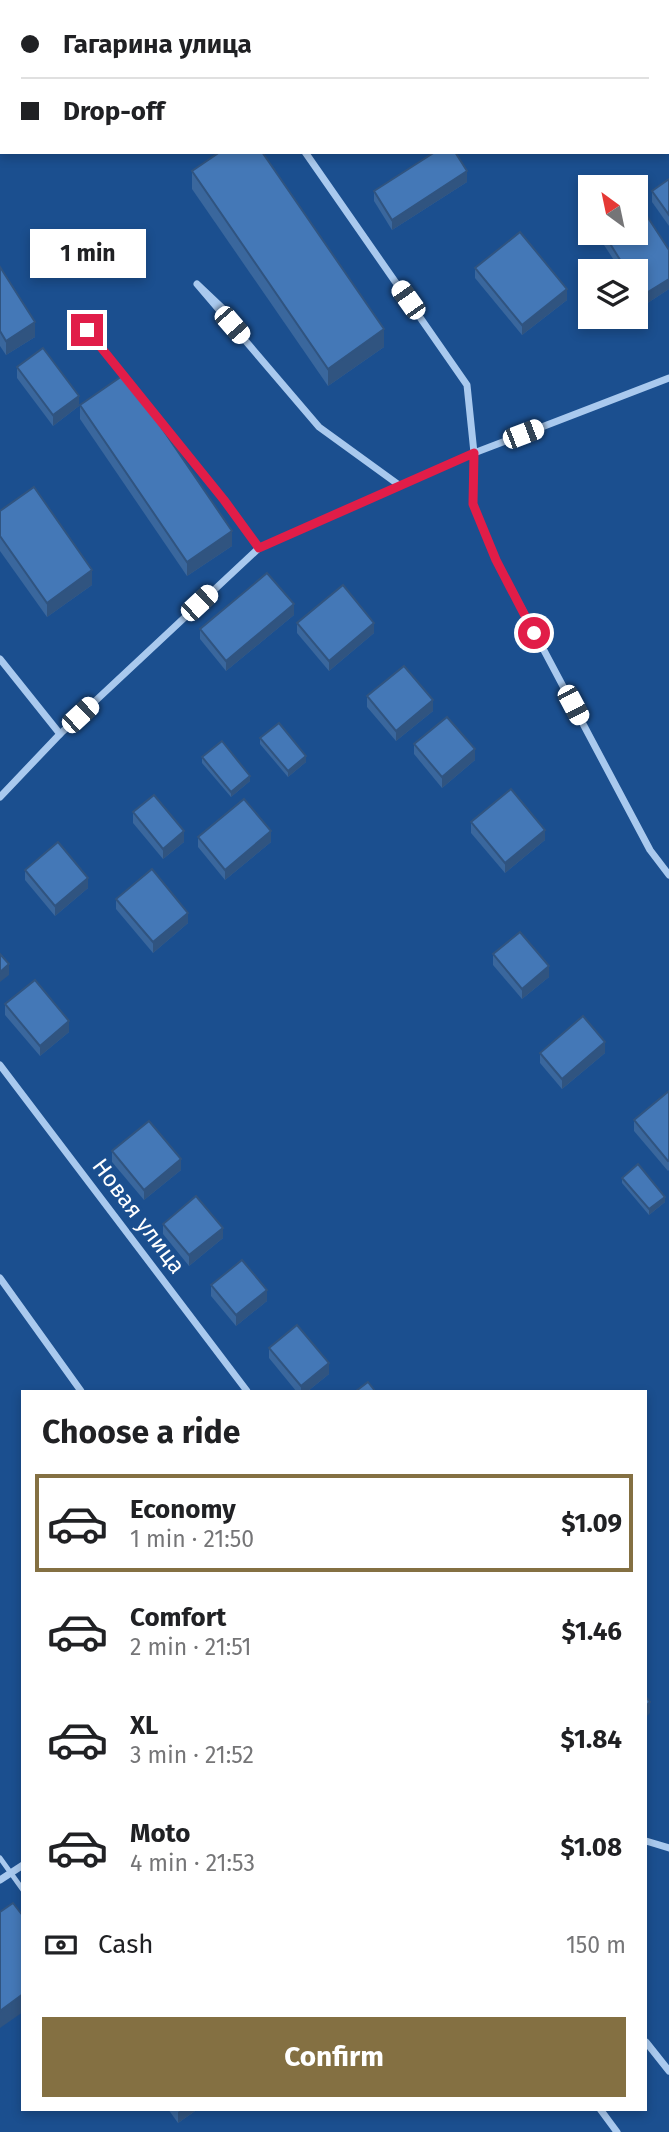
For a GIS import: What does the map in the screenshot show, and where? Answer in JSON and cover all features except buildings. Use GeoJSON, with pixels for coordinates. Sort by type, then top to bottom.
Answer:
{"type":"FeatureCollection","features":[{"type":"Feature","properties":{"kind":"street"},"geometry":{"type":"LineString","coordinates":[[306,154],[467,385],[474,453],[473,504],[496,560],[650,850],[669,875]]}},
{"type":"Feature","properties":{"kind":"street"},"geometry":{"type":"LineString","coordinates":[[234,320],[197,285],[319,427],[399,485]]}},
{"type":"Feature","properties":{"kind":"street"},"geometry":{"type":"LineString","coordinates":[[87,330],[224,500],[259,548]]}},
{"type":"Feature","properties":{"kind":"street"},"geometry":{"type":"LineString","coordinates":[[0,797],[60,734],[259,548],[474,453],[669,378]]}},
{"type":"Feature","properties":{"kind":"street"},"geometry":{"type":"LineString","coordinates":[[0,659],[60,734]]}},
{"type":"Feature","properties":{"kind":"street","name":"Новая улица"},"geometry":{"type":"LineString","coordinates":[[0,1065],[246,1390]]}},
{"type":"Feature","properties":{"kind":"street"},"geometry":{"type":"LineString","coordinates":[[0,1278],[80,1390]]}},
{"type":"Feature","properties":{"kind":"street"},"geometry":{"type":"LineString","coordinates":[[647,1841],[669,1848]]}},
{"type":"Feature","properties":{"kind":"street"},"geometry":{"type":"LineString","coordinates":[[0,1880],[21,1866]]}},
{"type":"Feature","properties":{"kind":"street"},"geometry":{"type":"LineString","coordinates":[[647,2043],[669,2071]]}},
{"type":"Feature","properties":{"kind":"street"},"geometry":{"type":"LineString","coordinates":[[601,2111],[617,2132]]}},
{"type":"Feature","properties":{"kind":"lane"},"geometry":{"type":"LineString","coordinates":[[0,1858],[21,1887]]}},
{"type":"Feature","properties":{"kind":"route"},"geometry":{"type":"LineString","coordinates":[[87,330],[224,500],[259,548],[474,453],[473,504],[496,560],[534,633]]}}]}
